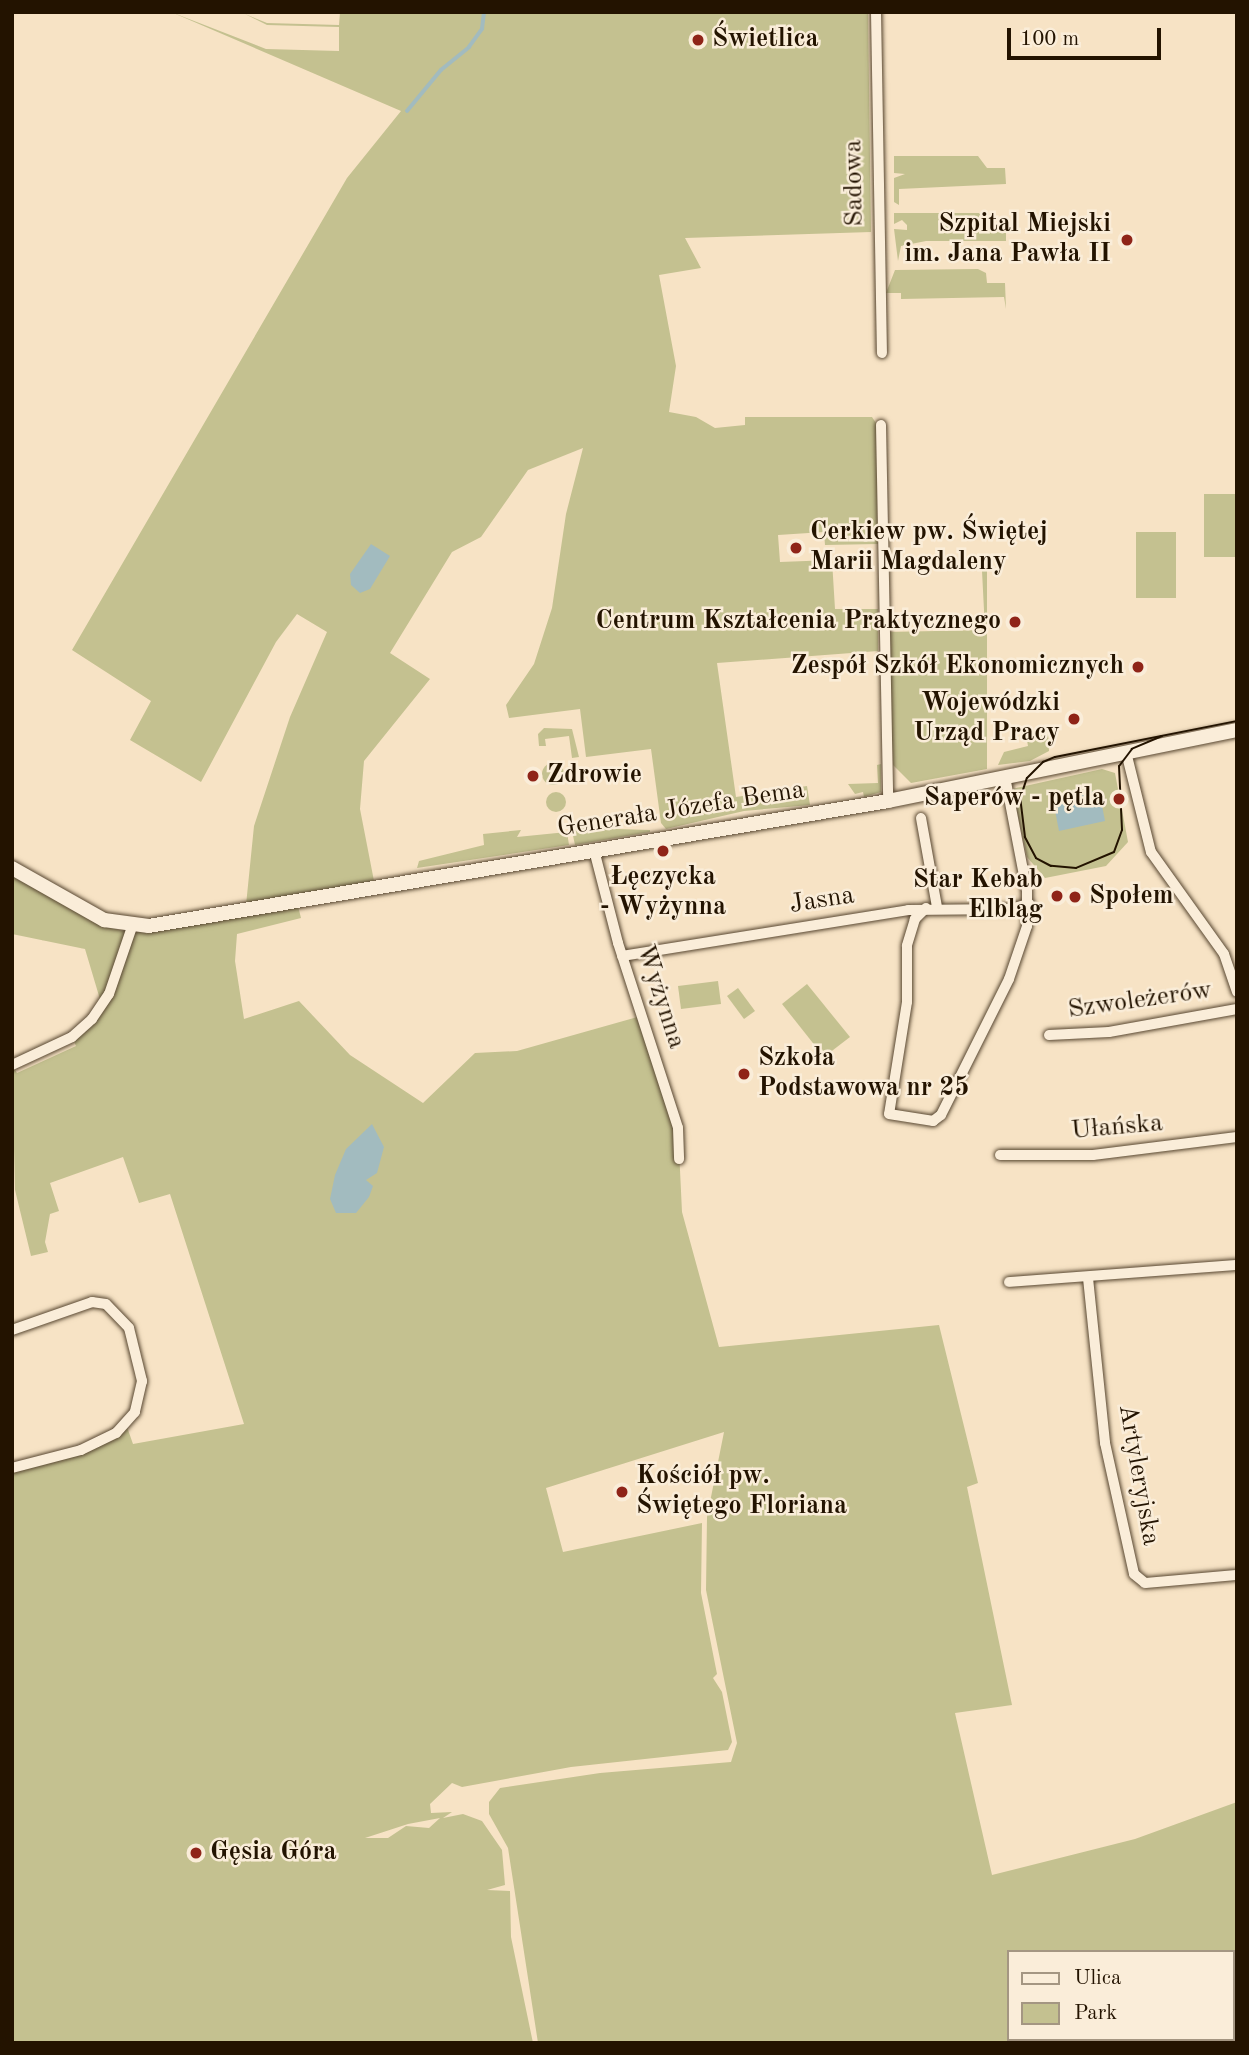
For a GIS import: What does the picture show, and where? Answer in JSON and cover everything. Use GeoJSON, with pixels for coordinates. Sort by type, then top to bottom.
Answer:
{"type":"FeatureCollection","features":[{"type":"Feature","properties":{"kind":"street","name":"Sadowa"},"geometry":{"type":"LineString","coordinates":[[876,12],[882,353]]}},
{"type":"Feature","properties":{"kind":"street"},"geometry":{"type":"LineString","coordinates":[[881,425],[888,801]]}},
{"type":"Feature","properties":{"kind":"street","name":"Generała Józefa Bema"},"geometry":{"type":"LineString","coordinates":[[132,927],[888,801],[1237,730]]}},
{"type":"Feature","properties":{"kind":"street"},"geometry":{"type":"LineString","coordinates":[[1126,752],[1151,852],[1224,954],[1237,992]]}},
{"type":"Feature","properties":{"kind":"street"},"geometry":{"type":"LineString","coordinates":[[921,818],[932,907],[915,919],[908,939],[907,1002],[889,1114],[933,1121],[941,1115],[1017,962],[1029,904],[1005,777]]}},
{"type":"Feature","properties":{"kind":"street","name":"Wyżynna"},"geometry":{"type":"LineString","coordinates":[[594,850],[622,956],[678,1128],[680,1159]]}},
{"type":"Feature","properties":{"kind":"street"},"geometry":{"type":"LineString","coordinates":[[12,868],[87,912],[132,927],[109,994],[88,1024],[12,1065]]}},
{"type":"Feature","properties":{"kind":"street","name":"Jasna"},"geometry":{"type":"LineString","coordinates":[[622,956],[932,907],[1010,909],[1029,904]]}},
{"type":"Feature","properties":{"kind":"street","name":"Szwoleżerów"},"geometry":{"type":"LineString","coordinates":[[1049,1035],[1109,1032],[1237,1009]]}},
{"type":"Feature","properties":{"kind":"street","name":"Ułańska"},"geometry":{"type":"LineString","coordinates":[[1000,1155],[1093,1155],[1237,1137]]}},
{"type":"Feature","properties":{"kind":"street"},"geometry":{"type":"LineString","coordinates":[[1009,1282],[1237,1265]]}},
{"type":"Feature","properties":{"kind":"street","name":"Artyleryjska"},"geometry":{"type":"LineString","coordinates":[[1088,1278],[1105,1443],[1134,1574],[1145,1583],[1237,1575]]}},
{"type":"Feature","properties":{"kind":"street"},"geometry":{"type":"LineString","coordinates":[[12,1330],[92,1303],[106,1304],[129,1328],[142,1381],[135,1412],[116,1433],[81,1450],[12,1468]]}},
{"type":"Feature","properties":{"kind":"green space"},"geometry":{"type":"Polygon","coordinates":[[[171,12],[266,49],[339,51],[339,27],[267,25],[245,14],[267,23],[339,25],[340,12],[868,12],[871,232],[685,238],[701,268],[659,275],[676,366],[669,412],[696,417],[715,428],[745,425],[745,417],[872,417],[876,423],[878,544],[825,545],[824,532],[778,535],[780,562],[832,560],[835,609],[878,609],[878,651],[717,663],[736,797],[807,786],[810,805],[744,811],[666,829],[661,823],[651,749],[586,757],[580,709],[509,718],[506,705],[534,664],[552,608],[566,514],[583,448],[528,470],[481,537],[452,552],[390,653],[430,679],[364,761],[360,809],[374,881],[246,905],[254,826],[290,717],[327,632],[297,614],[276,642],[201,782],[130,740],[151,701],[72,650],[347,178],[401,111],[171,12]]]}},
{"type":"Feature","properties":{"kind":"green space"},"geometry":{"type":"Polygon","coordinates":[[[894,156],[978,156],[987,168],[1005,168],[1006,184],[899,189],[899,205],[894,202],[894,178],[905,174],[894,173],[894,156]]]}},
{"type":"Feature","properties":{"kind":"green space"},"geometry":{"type":"Polygon","coordinates":[[[894,213],[979,213],[987,225],[1006,224],[1006,241],[926,241],[901,246],[898,261],[894,229],[907,230],[907,225],[902,220],[894,224],[894,213]]]}},
{"type":"Feature","properties":{"kind":"green space"},"geometry":{"type":"Polygon","coordinates":[[[978,269],[986,273],[987,283],[1005,283],[1006,309],[1004,297],[901,299],[901,293],[886,293],[895,270],[978,269]]]}},
{"type":"Feature","properties":{"kind":"green space"},"geometry":{"type":"Polygon","coordinates":[[[1204,494],[1235,494],[1235,557],[1204,557],[1204,494]]]}},
{"type":"Feature","properties":{"kind":"green space"},"geometry":{"type":"Polygon","coordinates":[[[1136,532],[1176,532],[1176,598],[1136,598],[1136,532]]]}},
{"type":"Feature","properties":{"kind":"green space"},"geometry":{"type":"Polygon","coordinates":[[[982,571],[987,571],[987,769],[911,783],[893,765],[887,632],[985,630],[982,571]]]}},
{"type":"Feature","properties":{"kind":"green space"},"geometry":{"type":"Polygon","coordinates":[[[544,728],[572,729],[579,757],[572,758],[569,736],[545,739],[546,746],[539,746],[538,734],[544,728]]]}},
{"type":"Feature","properties":{"kind":"green space"},"geometry":{"type":"Polygon","coordinates":[[[1048,733],[1049,751],[1030,761],[998,765],[1004,752],[1028,746],[1026,735],[1048,733]]]}},
{"type":"Feature","properties":{"kind":"green space"},"geometry":{"type":"Polygon","coordinates":[[[553,763],[561,766],[564,774],[561,782],[553,785],[545,782],[542,774],[545,766],[553,763]]]}},
{"type":"Feature","properties":{"kind":"green space"},"geometry":{"type":"Polygon","coordinates":[[[881,764],[881,792],[864,797],[863,792],[855,794],[848,784],[878,783],[877,765],[881,764]]]}},
{"type":"Feature","properties":{"kind":"green space"},"geometry":{"type":"Polygon","coordinates":[[[1102,769],[1115,773],[1128,842],[1106,866],[1045,878],[1027,857],[1012,789],[1102,769]]]}},
{"type":"Feature","properties":{"kind":"green space"},"geometry":{"type":"Polygon","coordinates":[[[556,792],[563,795],[566,802],[563,809],[556,812],[549,809],[546,802],[549,795],[556,792]]]}},
{"type":"Feature","properties":{"kind":"green space"},"geometry":{"type":"Polygon","coordinates":[[[583,828],[650,832],[575,845],[572,831],[583,828]]]}},
{"type":"Feature","properties":{"kind":"green space"},"geometry":{"type":"Polygon","coordinates":[[[521,830],[517,837],[567,832],[569,845],[417,868],[419,861],[484,845],[483,834],[521,830]]]}},
{"type":"Feature","properties":{"kind":"green space"},"geometry":{"type":"Polygon","coordinates":[[[12,873],[97,924],[131,933],[297,902],[301,918],[237,934],[235,961],[244,1019],[299,1001],[350,1055],[423,1103],[475,1053],[517,1051],[641,1016],[678,1128],[682,1212],[719,1347],[939,1325],[978,1483],[967,1487],[1012,1705],[955,1713],[992,1875],[1135,1839],[1237,1802],[1237,2043],[538,2043],[508,1848],[489,1814],[489,1802],[500,1788],[600,1773],[731,1762],[737,1743],[706,1590],[707,1517],[724,1432],[546,1488],[563,1552],[702,1523],[701,1593],[717,1674],[713,1678],[722,1692],[732,1742],[728,1750],[571,1767],[462,1787],[452,1783],[430,1804],[431,1813],[452,1812],[443,1818],[463,1814],[482,1821],[502,1850],[505,1885],[487,1890],[510,1891],[511,1937],[533,2043],[12,2043],[12,1468],[66,1454],[126,1424],[133,1444],[244,1424],[170,1194],[139,1203],[123,1157],[50,1183],[59,1211],[50,1214],[45,1242],[48,1252],[31,1256],[15,1190],[12,1065],[17,1073],[76,1046],[72,1037],[102,1006],[85,949],[12,934],[12,873]],[[440,1818],[408,1824],[365,1838],[388,1838],[406,1826],[429,1828],[440,1818]]]}},
{"type":"Feature","properties":{"kind":"green space"},"geometry":{"type":"Polygon","coordinates":[[[718,981],[721,1004],[681,1009],[678,986],[718,981]]]}},
{"type":"Feature","properties":{"kind":"green space"},"geometry":{"type":"Polygon","coordinates":[[[807,984],[850,1037],[824,1057],[782,1004],[807,984]]]}},
{"type":"Feature","properties":{"kind":"green space"},"geometry":{"type":"Polygon","coordinates":[[[738,988],[755,1011],[744,1019],[727,996],[738,988]]]}},
{"type":"Feature","properties":{"kind":"water"},"geometry":{"type":"Polygon","coordinates":[[[371,544],[390,556],[370,589],[360,593],[351,585],[350,574],[371,544]]]}},
{"type":"Feature","properties":{"kind":"water"},"geometry":{"type":"Polygon","coordinates":[[[1099,790],[1105,821],[1059,831],[1053,800],[1099,790]]]}},
{"type":"Feature","properties":{"kind":"water"},"geometry":{"type":"Polygon","coordinates":[[[372,1124],[384,1147],[377,1173],[366,1180],[373,1186],[369,1197],[356,1213],[336,1213],[330,1199],[335,1175],[346,1149],[372,1124]]]}},
{"type":"Feature","properties":{"kind":"waterway"},"geometry":{"type":"LineString","coordinates":[[407,111],[441,70],[469,47],[482,29],[484,12]]}},
{"type":"Feature","properties":{"kind":"tram line"},"geometry":{"type":"LineString","coordinates":[[1162,736],[1132,749],[1119,766],[1122,830],[1114,852],[1076,868],[1051,866],[1036,858],[1025,837],[1020,799],[1027,778],[1043,762],[1055,757],[1237,721]]}},
{"type":"Feature","properties":{"kind":"place","name":"Świetlica"},"geometry":{"type":"Point","coordinates":[698,40]}},
{"type":"Feature","properties":{"kind":"place","name":"Szpital Miejski im. Jana Pawła II"},"geometry":{"type":"Point","coordinates":[1127,240]}},
{"type":"Feature","properties":{"kind":"place","name":"Cerkiew pw. Świętej Marii Magdaleny"},"geometry":{"type":"Point","coordinates":[796,548]}},
{"type":"Feature","properties":{"kind":"place","name":"Centrum Kształcenia Praktycznego"},"geometry":{"type":"Point","coordinates":[1015,622]}},
{"type":"Feature","properties":{"kind":"place","name":"Zespół Szkół Ekonomicznych"},"geometry":{"type":"Point","coordinates":[1138,667]}},
{"type":"Feature","properties":{"kind":"place","name":"Wojewódzki Urząd Pracy"},"geometry":{"type":"Point","coordinates":[1074,719]}},
{"type":"Feature","properties":{"kind":"place","name":"Zdrowie"},"geometry":{"type":"Point","coordinates":[533,776]}},
{"type":"Feature","properties":{"kind":"place","name":"Saperów - pętla"},"geometry":{"type":"Point","coordinates":[1119,799]}},
{"type":"Feature","properties":{"kind":"place","name":"Łęczycka - Wyżynna"},"geometry":{"type":"Point","coordinates":[663,851]}},
{"type":"Feature","properties":{"kind":"place","name":"Star Kebab Elbląg"},"geometry":{"type":"Point","coordinates":[1057,896]}},
{"type":"Feature","properties":{"kind":"place","name":"Społem"},"geometry":{"type":"Point","coordinates":[1075,897]}},
{"type":"Feature","properties":{"kind":"place","name":"Szkoła Podstawowa nr 25"},"geometry":{"type":"Point","coordinates":[744,1074]}},
{"type":"Feature","properties":{"kind":"place","name":"Kościół pw. Świętego Floriana"},"geometry":{"type":"Point","coordinates":[622,1492]}},
{"type":"Feature","properties":{"kind":"place","name":"Gęsia Góra"},"geometry":{"type":"Point","coordinates":[196,1853]}}]}
